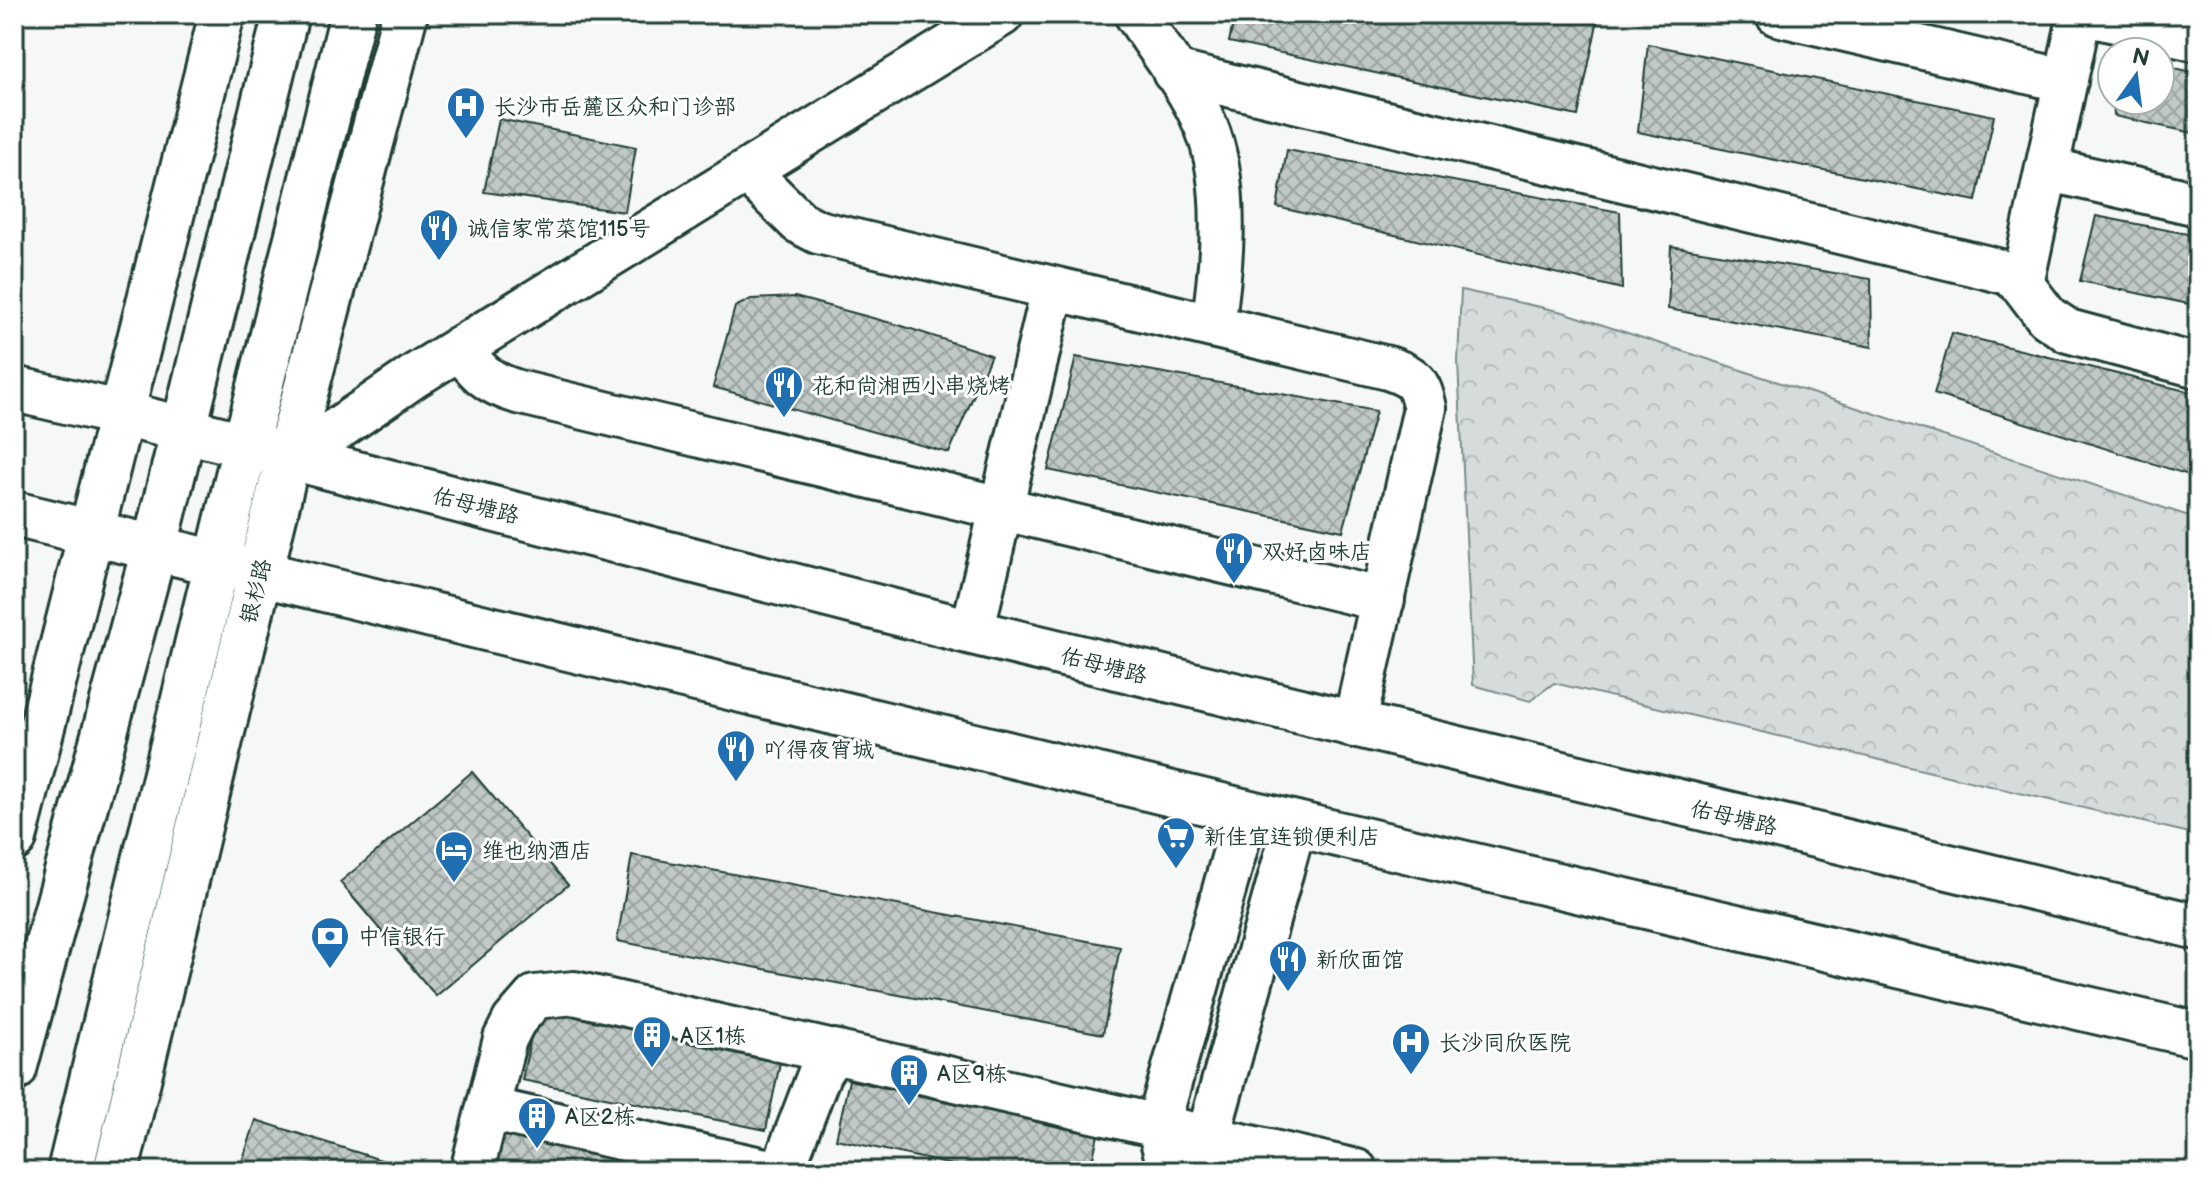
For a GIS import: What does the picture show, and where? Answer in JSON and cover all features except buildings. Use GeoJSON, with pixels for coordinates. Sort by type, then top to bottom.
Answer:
{"type":"FeatureCollection","features":[{"type":"Feature","properties":{"kind":"main road"},"geometry":{"type":"LineString","coordinates":[[14,838],[222,14]]}},
{"type":"Feature","properties":{"kind":"main road"},"geometry":{"type":"LineString","coordinates":[[14,1069],[155,546],[286,14]]}},
{"type":"Feature","properties":{"kind":"main road","name":"银杉路"},"geometry":{"type":"LineString","coordinates":[[116,1171],[239,568],[245,447],[353,14]]}},
{"type":"Feature","properties":{"kind":"main road","name":"银杉路"},"geometry":{"type":"LineString","coordinates":[[70,1171],[239,568],[291,458],[405,14]]}},
{"type":"Feature","properties":{"kind":"main road","name":"佑母塘路"},"geometry":{"type":"LineString","coordinates":[[14,389],[123,414],[972,632],[2198,927]]}},
{"type":"Feature","properties":{"kind":"main road"},"geometry":{"type":"LineString","coordinates":[[14,514],[1246,812],[2198,1035]]}},
{"type":"Feature","properties":{"kind":"street"},"geometry":{"type":"LineString","coordinates":[[291,458],[459,348],[1002,14]]}},
{"type":"Feature","properties":{"kind":"street"},"geometry":{"type":"LineString","coordinates":[[1136,14],[1205,125],[1218,171],[1220,275],[1213,326]]}},
{"type":"Feature","properties":{"kind":"street"},"geometry":{"type":"LineString","coordinates":[[1777,14],[2066,81]]}},
{"type":"Feature","properties":{"kind":"street"},"geometry":{"type":"LineString","coordinates":[[2022,284],[2083,14],[2198,40]]}},
{"type":"Feature","properties":{"kind":"street"},"geometry":{"type":"LineString","coordinates":[[1174,72],[2008,273],[2022,284],[2047,317],[2068,331],[2198,366]]}},
{"type":"Feature","properties":{"kind":"street"},"geometry":{"type":"LineString","coordinates":[[2047,169],[2198,204]]}},
{"type":"Feature","properties":{"kind":"street"},"geometry":{"type":"LineString","coordinates":[[747,171],[799,222],[818,232],[1388,368],[1410,376],[1420,389],[1425,408],[1354,726]]}},
{"type":"Feature","properties":{"kind":"street"},"geometry":{"type":"LineString","coordinates":[[972,632],[1053,289]]}},
{"type":"Feature","properties":{"kind":"street"},"geometry":{"type":"LineString","coordinates":[[459,348],[481,375],[495,385],[518,392],[1383,600]]}},
{"type":"Feature","properties":{"kind":"street"},"geometry":{"type":"LineString","coordinates":[[1170,1171],[1158,1125],[1246,812]]}},
{"type":"Feature","properties":{"kind":"street"},"geometry":{"type":"LineString","coordinates":[[1177,1171],[1208,1137],[1295,823]]}},
{"type":"Feature","properties":{"kind":"street"},"geometry":{"type":"LineString","coordinates":[[472,1171],[505,1039],[514,1021],[535,997],[574,993],[1356,1171]]}},
{"type":"Feature","properties":{"kind":"street"},"geometry":{"type":"LineString","coordinates":[[782,1171],[820,1072],[834,1051]]}},
{"type":"Feature","properties":{"kind":"street"},"geometry":{"type":"LineString","coordinates":[[488,1109],[770,1171]]}},
{"type":"Feature","properties":{"kind":"green space"},"geometry":{"type":"Polygon","coordinates":[[[1461,290],[1563,312],[2198,519],[2198,835],[1554,683],[1530,701],[1473,685],[1458,362],[1461,290]]]}},
{"type":"Feature","properties":{"kind":"place","name":"长沙市岳麓区众和门诊部"},"geometry":{"type":"Point","coordinates":[466,140]}},
{"type":"Feature","properties":{"kind":"place","name":"诚信家常菜馆115号"},"geometry":{"type":"Point","coordinates":[439,262]}},
{"type":"Feature","properties":{"kind":"place","name":"花和尚湘西小串烧烤"},"geometry":{"type":"Point","coordinates":[784,419]}},
{"type":"Feature","properties":{"kind":"place","name":"双好卤味店"},"geometry":{"type":"Point","coordinates":[1234,585]}},
{"type":"Feature","properties":{"kind":"place","name":"吖得夜宵城"},"geometry":{"type":"Point","coordinates":[736,783]}},
{"type":"Feature","properties":{"kind":"place","name":"新佳宜连锁便利店"},"geometry":{"type":"Point","coordinates":[1176,870]}},
{"type":"Feature","properties":{"kind":"place","name":"维也纳酒店"},"geometry":{"type":"Point","coordinates":[454,884]}},
{"type":"Feature","properties":{"kind":"place","name":"中信银行"},"geometry":{"type":"Point","coordinates":[330,970]}},
{"type":"Feature","properties":{"kind":"place","name":"新欣面馆"},"geometry":{"type":"Point","coordinates":[1288,993]}},
{"type":"Feature","properties":{"kind":"place","name":"A区1栋"},"geometry":{"type":"Point","coordinates":[652,1069]}},
{"type":"Feature","properties":{"kind":"place","name":"长沙同欣医院"},"geometry":{"type":"Point","coordinates":[1411,1076]}},
{"type":"Feature","properties":{"kind":"place","name":"A区9栋"},"geometry":{"type":"Point","coordinates":[909,1107]}},
{"type":"Feature","properties":{"kind":"place","name":"A区2栋"},"geometry":{"type":"Point","coordinates":[537,1150]}}]}
